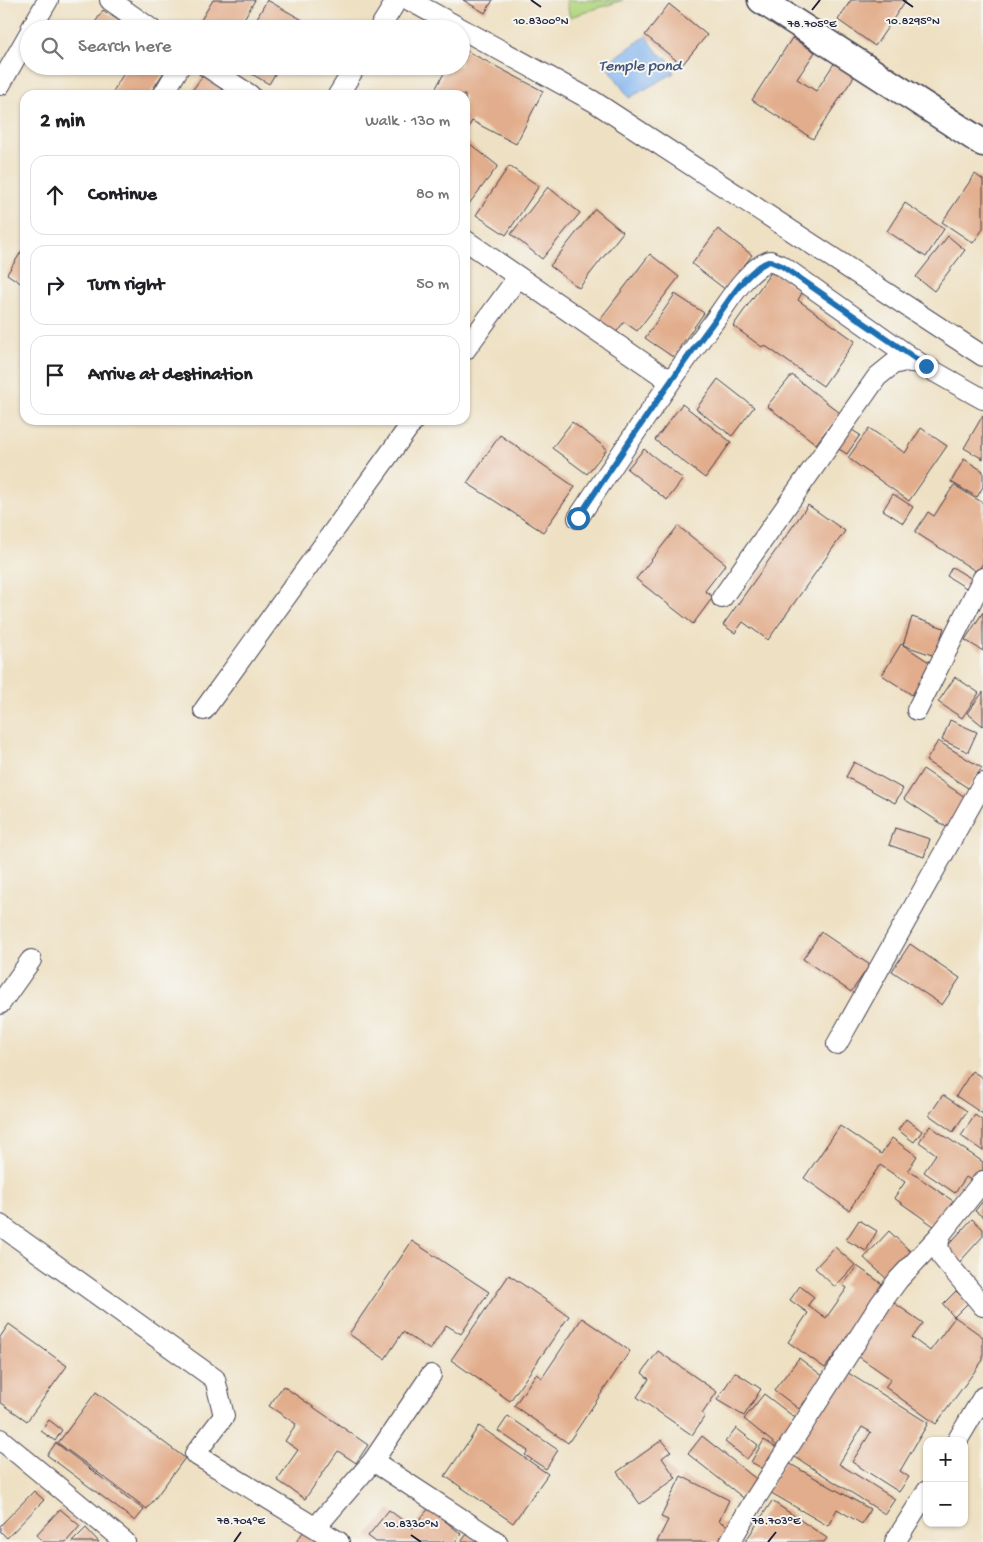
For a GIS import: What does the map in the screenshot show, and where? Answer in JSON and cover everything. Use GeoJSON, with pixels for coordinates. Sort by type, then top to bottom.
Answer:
{"type":"FeatureCollection","features":[{"type":"Feature","properties":{"kind":"street"},"geometry":{"type":"LineString","coordinates":[[36,20],[48,0]]}},
{"type":"Feature","properties":{"kind":"street"},"geometry":{"type":"LineString","coordinates":[[110,0],[138,20]]}},
{"type":"Feature","properties":{"kind":"street"},"geometry":{"type":"LineString","coordinates":[[385,20],[397,0]]}},
{"type":"Feature","properties":{"kind":"street"},"geometry":{"type":"LineString","coordinates":[[409,0],[445,20]]}},
{"type":"Feature","properties":{"kind":"street"},"geometry":{"type":"LineString","coordinates":[[761,0],[983,143]]}},
{"type":"Feature","properties":{"kind":"street"},"geometry":{"type":"LineString","coordinates":[[470,33],[593,101],[983,356]]}},
{"type":"Feature","properties":{"kind":"street"},"geometry":{"type":"LineString","coordinates":[[0,85],[20,50]]}},
{"type":"Feature","properties":{"kind":"street"},"geometry":{"type":"LineString","coordinates":[[165,90],[174,75]]}},
{"type":"Feature","properties":{"kind":"street"},"geometry":{"type":"LineString","coordinates":[[220,75],[242,90]]}},
{"type":"Feature","properties":{"kind":"street"},"geometry":{"type":"LineString","coordinates":[[341,90],[350,75]]}},
{"type":"Feature","properties":{"kind":"street"},"geometry":{"type":"LineString","coordinates":[[470,243],[670,381]]}},
{"type":"Feature","properties":{"kind":"street"},"geometry":{"type":"LineString","coordinates":[[578,518],[670,381],[746,279],[762,264],[770,261],[782,266],[920,363],[983,399]]}},
{"type":"Feature","properties":{"kind":"street"},"geometry":{"type":"LineString","coordinates":[[470,343],[518,277]]}},
{"type":"Feature","properties":{"kind":"street"},"geometry":{"type":"LineString","coordinates":[[722,598],[877,377],[892,364],[905,361],[920,363]]}},
{"type":"Feature","properties":{"kind":"street"},"geometry":{"type":"LineString","coordinates":[[204,710],[410,425]]}},
{"type":"Feature","properties":{"kind":"street"},"geometry":{"type":"LineString","coordinates":[[917,710],[983,578]]}},
{"type":"Feature","properties":{"kind":"street"},"geometry":{"type":"LineString","coordinates":[[837,1044],[983,783]]}},
{"type":"Feature","properties":{"kind":"street"},"geometry":{"type":"LineString","coordinates":[[0,1004],[31,960]]}},
{"type":"Feature","properties":{"kind":"street"},"geometry":{"type":"LineString","coordinates":[[730,1542],[752,1504],[880,1303],[898,1280],[940,1235],[983,1180]]}},
{"type":"Feature","properties":{"kind":"street"},"geometry":{"type":"LineString","coordinates":[[0,1225],[215,1379],[224,1416],[194,1454],[338,1542]]}},
{"type":"Feature","properties":{"kind":"street"},"geometry":{"type":"LineString","coordinates":[[940,1235],[938,1247],[940,1253],[983,1306]]}},
{"type":"Feature","properties":{"kind":"street"},"geometry":{"type":"LineString","coordinates":[[316,1527],[373,1460],[431,1375]]}},
{"type":"Feature","properties":{"kind":"street"},"geometry":{"type":"LineString","coordinates":[[959,1437],[983,1397]]}},
{"type":"Feature","properties":{"kind":"street"},"geometry":{"type":"LineString","coordinates":[[0,1439],[125,1542]]}},
{"type":"Feature","properties":{"kind":"street"},"geometry":{"type":"LineString","coordinates":[[373,1460],[498,1542]]}},
{"type":"Feature","properties":{"kind":"street"},"geometry":{"type":"LineString","coordinates":[[895,1542],[923,1497]]}},
{"type":"Feature","properties":{"kind":"green space"},"geometry":{"type":"Polygon","coordinates":[[[566,0],[623,0],[570,17],[566,0]]]}},
{"type":"Feature","properties":{"kind":"water","name":"Temple pond"},"geometry":{"type":"Polygon","coordinates":[[[646,36],[659,54],[667,58],[674,73],[629,98],[606,64],[646,36]]]}},
{"type":"Feature","properties":{"kind":"building"},"geometry":{"type":"Polygon","coordinates":[[[213,0],[255,0],[243,20],[201,20],[213,0]]]}},
{"type":"Feature","properties":{"kind":"building"},"geometry":{"type":"Polygon","coordinates":[[[267,0],[302,20],[256,20],[267,0]]]}},
{"type":"Feature","properties":{"kind":"building"},"geometry":{"type":"Polygon","coordinates":[[[463,0],[493,0],[485,13],[463,0]]]}},
{"type":"Feature","properties":{"kind":"building"},"geometry":{"type":"Polygon","coordinates":[[[851,0],[906,0],[875,46],[838,20],[851,0]]]}},
{"type":"Feature","properties":{"kind":"building"},"geometry":{"type":"Polygon","coordinates":[[[669,4],[707,35],[682,65],[645,35],[669,4]]]}},
{"type":"Feature","properties":{"kind":"building"},"geometry":{"type":"Polygon","coordinates":[[[103,10],[118,20],[97,20],[103,10]]]}},
{"type":"Feature","properties":{"kind":"building"},"geometry":{"type":"Polygon","coordinates":[[[792,38],[815,52],[797,79],[816,91],[835,62],[855,75],[813,139],[752,100],[792,38]]]}},
{"type":"Feature","properties":{"kind":"building"},"geometry":{"type":"Polygon","coordinates":[[[470,53],[543,91],[516,144],[472,121],[470,124],[470,90],[435,90],[443,75],[470,75],[470,53]]]}},
{"type":"Feature","properties":{"kind":"building"},"geometry":{"type":"Polygon","coordinates":[[[123,75],[162,75],[152,90],[114,90],[123,75]]]}},
{"type":"Feature","properties":{"kind":"building"},"geometry":{"type":"Polygon","coordinates":[[[203,75],[205,75],[225,90],[193,90],[203,75]]]}},
{"type":"Feature","properties":{"kind":"building"},"geometry":{"type":"Polygon","coordinates":[[[254,75],[274,75],[269,84],[254,75]]]}},
{"type":"Feature","properties":{"kind":"building"},"geometry":{"type":"Polygon","coordinates":[[[470,144],[498,166],[470,202],[470,144]]]}},
{"type":"Feature","properties":{"kind":"building"},"geometry":{"type":"Polygon","coordinates":[[[509,166],[539,186],[506,235],[476,215],[509,166]]]}},
{"type":"Feature","properties":{"kind":"building"},"geometry":{"type":"Polygon","coordinates":[[[975,174],[983,180],[983,229],[973,243],[942,222],[975,174]]]}},
{"type":"Feature","properties":{"kind":"building"},"geometry":{"type":"Polygon","coordinates":[[[548,187],[580,213],[542,259],[511,234],[548,187]]]}},
{"type":"Feature","properties":{"kind":"building"},"geometry":{"type":"Polygon","coordinates":[[[905,203],[944,229],[926,257],[887,231],[905,203]]]}},
{"type":"Feature","properties":{"kind":"building"},"geometry":{"type":"Polygon","coordinates":[[[595,209],[623,232],[579,288],[550,266],[595,209]]]}},
{"type":"Feature","properties":{"kind":"building"},"geometry":{"type":"Polygon","coordinates":[[[718,229],[752,255],[726,290],[692,264],[718,229]]]}},
{"type":"Feature","properties":{"kind":"building"},"geometry":{"type":"Polygon","coordinates":[[[948,236],[965,250],[934,291],[916,277],[948,236]]]}},
{"type":"Feature","properties":{"kind":"building"},"geometry":{"type":"Polygon","coordinates":[[[20,254],[20,283],[7,274],[20,254]]]}},
{"type":"Feature","properties":{"kind":"building"},"geometry":{"type":"Polygon","coordinates":[[[650,254],[679,277],[637,331],[624,322],[614,335],[597,323],[650,254]]]}},
{"type":"Feature","properties":{"kind":"building"},"geometry":{"type":"Polygon","coordinates":[[[772,271],[802,293],[798,300],[855,341],[823,386],[733,326],[772,271]]]}},
{"type":"Feature","properties":{"kind":"building"},"geometry":{"type":"Polygon","coordinates":[[[675,294],[704,313],[673,357],[645,338],[675,294]]]}},
{"type":"Feature","properties":{"kind":"building"},"geometry":{"type":"Polygon","coordinates":[[[792,375],[840,413],[816,444],[767,406],[792,375]]]}},
{"type":"Feature","properties":{"kind":"building"},"geometry":{"type":"Polygon","coordinates":[[[718,379],[754,407],[732,436],[696,409],[718,379]]]}},
{"type":"Feature","properties":{"kind":"building"},"geometry":{"type":"Polygon","coordinates":[[[682,404],[731,442],[705,478],[655,440],[682,404]]]}},
{"type":"Feature","properties":{"kind":"building"},"geometry":{"type":"Polygon","coordinates":[[[983,415],[983,459],[964,448],[983,415]]]}},
{"type":"Feature","properties":{"kind":"building"},"geometry":{"type":"Polygon","coordinates":[[[572,422],[607,449],[587,474],[552,448],[572,422]]]}},
{"type":"Feature","properties":{"kind":"building"},"geometry":{"type":"Polygon","coordinates":[[[847,427],[860,435],[847,454],[834,446],[847,427]]]}},
{"type":"Feature","properties":{"kind":"building"},"geometry":{"type":"Polygon","coordinates":[[[869,428],[905,453],[921,428],[947,446],[909,501],[848,458],[869,428]]]}},
{"type":"Feature","properties":{"kind":"building"},"geometry":{"type":"Polygon","coordinates":[[[500,435],[575,487],[543,532],[467,483],[500,435]]]}},
{"type":"Feature","properties":{"kind":"building"},"geometry":{"type":"Polygon","coordinates":[[[644,449],[683,479],[667,500],[627,469],[644,449]]]}},
{"type":"Feature","properties":{"kind":"building"},"geometry":{"type":"Polygon","coordinates":[[[964,459],[983,471],[983,487],[977,497],[951,482],[964,459]]]}},
{"type":"Feature","properties":{"kind":"building"},"geometry":{"type":"Polygon","coordinates":[[[954,485],[983,503],[983,563],[977,572],[915,532],[928,512],[934,516],[954,485]]]}},
{"type":"Feature","properties":{"kind":"building"},"geometry":{"type":"Polygon","coordinates":[[[893,494],[913,507],[903,523],[883,510],[893,494]]]}},
{"type":"Feature","properties":{"kind":"building"},"geometry":{"type":"Polygon","coordinates":[[[808,505],[845,531],[768,640],[743,622],[735,633],[723,625],[808,505]]]}},
{"type":"Feature","properties":{"kind":"building"},"geometry":{"type":"Polygon","coordinates":[[[678,526],[726,564],[705,591],[713,597],[693,624],[636,579],[678,526]]]}},
{"type":"Feature","properties":{"kind":"building"},"geometry":{"type":"Polygon","coordinates":[[[952,567],[977,582],[971,591],[947,576],[952,567]]]}},
{"type":"Feature","properties":{"kind":"building"},"geometry":{"type":"Polygon","coordinates":[[[983,612],[983,651],[965,640],[983,612]]]}},
{"type":"Feature","properties":{"kind":"building"},"geometry":{"type":"Polygon","coordinates":[[[912,617],[944,628],[935,656],[903,645],[912,617]]]}},
{"type":"Feature","properties":{"kind":"building"},"geometry":{"type":"Polygon","coordinates":[[[901,644],[932,664],[912,695],[882,675],[901,644]]]}},
{"type":"Feature","properties":{"kind":"building"},"geometry":{"type":"Polygon","coordinates":[[[955,677],[979,693],[962,718],[938,702],[955,677]]]}},
{"type":"Feature","properties":{"kind":"building"},"geometry":{"type":"Polygon","coordinates":[[[983,692],[983,726],[967,713],[983,692]]]}},
{"type":"Feature","properties":{"kind":"building"},"geometry":{"type":"Polygon","coordinates":[[[950,720],[977,732],[968,752],[942,740],[950,720]]]}},
{"type":"Feature","properties":{"kind":"building"},"geometry":{"type":"Polygon","coordinates":[[[938,741],[982,768],[968,788],[926,761],[938,741]]]}},
{"type":"Feature","properties":{"kind":"building"},"geometry":{"type":"Polygon","coordinates":[[[854,762],[903,789],[895,803],[846,777],[854,762]]]}},
{"type":"Feature","properties":{"kind":"building"},"geometry":{"type":"Polygon","coordinates":[[[923,769],[968,799],[948,828],[904,799],[923,769]]]}},
{"type":"Feature","properties":{"kind":"building"},"geometry":{"type":"Polygon","coordinates":[[[895,828],[930,839],[924,857],[889,845],[895,828]]]}},
{"type":"Feature","properties":{"kind":"building"},"geometry":{"type":"Polygon","coordinates":[[[821,932],[870,965],[851,992],[803,959],[821,932]]]}},
{"type":"Feature","properties":{"kind":"building"},"geometry":{"type":"Polygon","coordinates":[[[910,944],[960,978],[942,1005],[892,971],[910,944]]]}},
{"type":"Feature","properties":{"kind":"building"},"geometry":{"type":"Polygon","coordinates":[[[972,1071],[983,1078],[983,1114],[956,1096],[972,1071]]]}},
{"type":"Feature","properties":{"kind":"building"},"geometry":{"type":"Polygon","coordinates":[[[943,1095],[967,1111],[953,1132],[929,1115],[943,1095]]]}},
{"type":"Feature","properties":{"kind":"building"},"geometry":{"type":"Polygon","coordinates":[[[975,1115],[983,1121],[983,1151],[961,1136],[975,1115]]]}},
{"type":"Feature","properties":{"kind":"building"},"geometry":{"type":"Polygon","coordinates":[[[906,1119],[922,1131],[914,1142],[898,1130],[906,1119]]]}},
{"type":"Feature","properties":{"kind":"building"},"geometry":{"type":"Polygon","coordinates":[[[840,1126],[881,1154],[892,1138],[917,1156],[908,1170],[956,1203],[938,1229],[894,1198],[905,1182],[880,1165],[849,1210],[804,1178],[840,1126]]]}},
{"type":"Feature","properties":{"kind":"building"},"geometry":{"type":"Polygon","coordinates":[[[930,1126],[983,1162],[983,1172],[976,1183],[966,1177],[955,1193],[924,1172],[936,1154],[919,1142],[930,1126]]]}},
{"type":"Feature","properties":{"kind":"building"},"geometry":{"type":"Polygon","coordinates":[[[983,1201],[983,1217],[975,1211],[983,1201]]]}},
{"type":"Feature","properties":{"kind":"building"},"geometry":{"type":"Polygon","coordinates":[[[972,1219],[983,1229],[983,1236],[957,1265],[942,1252],[972,1219]]]}},
{"type":"Feature","properties":{"kind":"building"},"geometry":{"type":"Polygon","coordinates":[[[859,1220],[877,1231],[866,1251],[846,1240],[859,1220]]]}},
{"type":"Feature","properties":{"kind":"building"},"geometry":{"type":"Polygon","coordinates":[[[889,1231],[913,1254],[889,1281],[864,1258],[889,1231]]]}},
{"type":"Feature","properties":{"kind":"building"},"geometry":{"type":"Polygon","coordinates":[[[412,1241],[489,1292],[461,1334],[446,1325],[430,1350],[403,1332],[385,1359],[349,1334],[412,1241]]]}},
{"type":"Feature","properties":{"kind":"building"},"geometry":{"type":"Polygon","coordinates":[[[835,1247],[855,1265],[835,1287],[815,1268],[835,1247]]]}},
{"type":"Feature","properties":{"kind":"building"},"geometry":{"type":"Polygon","coordinates":[[[857,1266],[885,1286],[825,1368],[788,1342],[808,1313],[790,1300],[800,1286],[814,1297],[808,1305],[826,1318],[847,1288],[843,1285],[857,1266]]]}},
{"type":"Feature","properties":{"kind":"building"},"geometry":{"type":"Polygon","coordinates":[[[509,1275],[569,1316],[510,1401],[451,1360],[509,1275]]]}},
{"type":"Feature","properties":{"kind":"building"},"geometry":{"type":"Polygon","coordinates":[[[956,1291],[968,1303],[954,1317],[943,1304],[956,1291]]]}},
{"type":"Feature","properties":{"kind":"building"},"geometry":{"type":"Polygon","coordinates":[[[890,1300],[923,1323],[912,1338],[930,1351],[955,1317],[983,1337],[983,1360],[936,1424],[885,1387],[891,1379],[852,1352],[890,1300]]]}},
{"type":"Feature","properties":{"kind":"building"},"geometry":{"type":"Polygon","coordinates":[[[582,1318],[630,1351],[568,1443],[514,1406],[536,1374],[542,1378],[582,1318]]]}},
{"type":"Feature","properties":{"kind":"building"},"geometry":{"type":"Polygon","coordinates":[[[9,1324],[67,1366],[27,1421],[0,1402],[0,1337],[9,1324]]]}},
{"type":"Feature","properties":{"kind":"building"},"geometry":{"type":"Polygon","coordinates":[[[658,1351],[717,1392],[702,1414],[705,1416],[692,1435],[637,1397],[649,1379],[642,1373],[658,1351]]]}},
{"type":"Feature","properties":{"kind":"building"},"geometry":{"type":"Polygon","coordinates":[[[799,1358],[824,1377],[799,1409],[774,1390],[799,1358]]]}},
{"type":"Feature","properties":{"kind":"building"},"geometry":{"type":"Polygon","coordinates":[[[845,1371],[928,1423],[900,1471],[909,1477],[899,1492],[852,1462],[871,1432],[862,1427],[839,1464],[895,1499],[885,1514],[792,1455],[845,1371]]]}},
{"type":"Feature","properties":{"kind":"building"},"geometry":{"type":"Polygon","coordinates":[[[735,1372],[761,1389],[744,1416],[717,1400],[735,1372]]]}},
{"type":"Feature","properties":{"kind":"building"},"geometry":{"type":"Polygon","coordinates":[[[283,1386],[368,1445],[356,1463],[338,1451],[305,1499],[277,1480],[298,1450],[285,1441],[296,1424],[269,1406],[283,1386]]]}},
{"type":"Feature","properties":{"kind":"building"},"geometry":{"type":"Polygon","coordinates":[[[96,1392],[185,1458],[147,1509],[58,1443],[96,1392]]]}},
{"type":"Feature","properties":{"kind":"building"},"geometry":{"type":"Polygon","coordinates":[[[764,1394],[802,1423],[781,1449],[744,1419],[764,1394]]]}},
{"type":"Feature","properties":{"kind":"building"},"geometry":{"type":"Polygon","coordinates":[[[508,1416],[558,1450],[546,1469],[525,1455],[528,1451],[498,1431],[508,1416]]]}},
{"type":"Feature","properties":{"kind":"building"},"geometry":{"type":"Polygon","coordinates":[[[49,1420],[62,1430],[55,1441],[41,1431],[49,1420]]]}},
{"type":"Feature","properties":{"kind":"building"},"geometry":{"type":"Polygon","coordinates":[[[479,1426],[548,1474],[513,1523],[445,1476],[479,1426]]]}},
{"type":"Feature","properties":{"kind":"building"},"geometry":{"type":"Polygon","coordinates":[[[736,1428],[758,1445],[747,1459],[725,1442],[736,1428]]]}},
{"type":"Feature","properties":{"kind":"building"},"geometry":{"type":"Polygon","coordinates":[[[702,1436],[760,1482],[746,1500],[688,1454],[702,1436]]]}},
{"type":"Feature","properties":{"kind":"building"},"geometry":{"type":"Polygon","coordinates":[[[662,1440],[671,1451],[662,1458],[676,1478],[640,1504],[617,1472],[662,1440]]]}},
{"type":"Feature","properties":{"kind":"building"},"geometry":{"type":"Polygon","coordinates":[[[764,1440],[780,1450],[767,1471],[751,1462],[764,1440]]]}},
{"type":"Feature","properties":{"kind":"building"},"geometry":{"type":"Polygon","coordinates":[[[56,1443],[144,1510],[135,1521],[47,1455],[56,1443]]]}},
{"type":"Feature","properties":{"kind":"building"},"geometry":{"type":"Polygon","coordinates":[[[785,1461],[870,1509],[862,1524],[837,1509],[828,1526],[768,1491],[785,1461]]]}},
{"type":"Feature","properties":{"kind":"building"},"geometry":{"type":"Polygon","coordinates":[[[681,1476],[729,1500],[719,1521],[732,1528],[725,1542],[657,1542],[668,1520],[661,1517],[681,1476]]]}},
{"type":"Feature","properties":{"kind":"building"},"geometry":{"type":"Polygon","coordinates":[[[34,1491],[44,1500],[7,1538],[0,1531],[0,1526],[34,1491]]]}},
{"type":"Feature","properties":{"kind":"building"},"geometry":{"type":"Polygon","coordinates":[[[772,1501],[827,1538],[824,1542],[745,1542],[772,1501]]]}},
{"type":"Feature","properties":{"kind":"building"},"geometry":{"type":"Polygon","coordinates":[[[429,1508],[461,1534],[455,1542],[376,1542],[368,1536],[389,1510],[413,1528],[429,1508]]]}},
{"type":"Feature","properties":{"kind":"building"},"geometry":{"type":"Polygon","coordinates":[[[60,1509],[80,1526],[66,1542],[44,1542],[36,1535],[60,1509]]]}},
{"type":"Feature","properties":{"kind":"building"},"geometry":{"type":"Polygon","coordinates":[[[86,1528],[99,1542],[72,1542],[86,1528]]]}},
{"type":"Feature","properties":{"kind":"building"},"geometry":{"type":"Polygon","coordinates":[[[306,1528],[326,1542],[296,1542],[306,1528]]]}},
{"type":"Feature","properties":{"kind":"building"},"geometry":{"type":"Polygon","coordinates":[[[467,1534],[478,1542],[461,1542],[467,1534]]]}},
{"type":"Feature","properties":{"kind":"route"},"geometry":{"type":"LineString","coordinates":[[578,518],[670,381],[746,279],[762,264],[770,261],[782,266],[926,366]]}}]}
